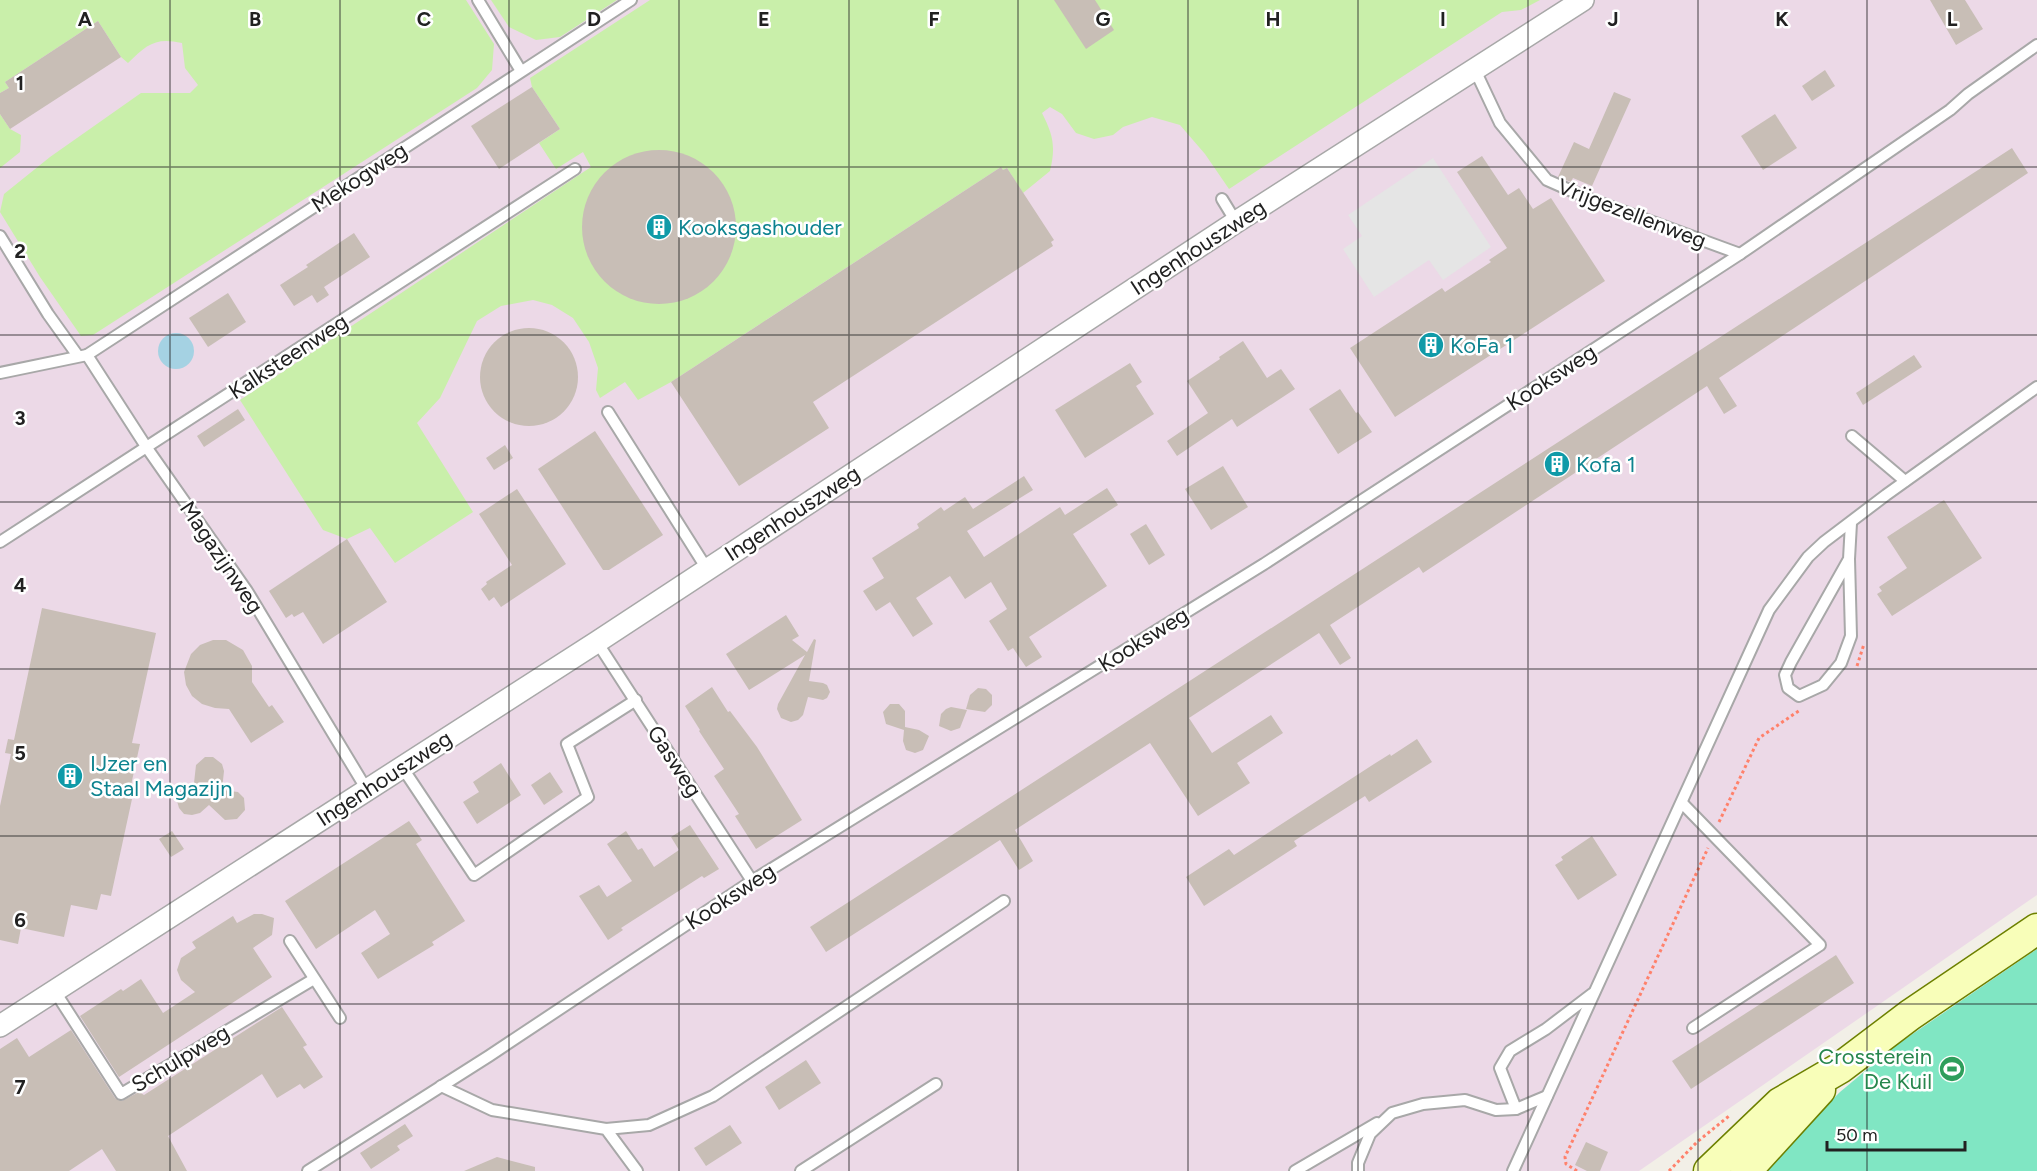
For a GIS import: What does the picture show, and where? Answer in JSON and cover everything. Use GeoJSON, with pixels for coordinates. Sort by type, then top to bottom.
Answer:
{"type":"FeatureCollection","features":[{"type":"Feature","properties":{"kind":"street","name":"Ingenhouszweg"},"geometry":{"type":"LineString","coordinates":[[0,1026],[597,642],[1236,222],[1583,0]]}},
{"type":"Feature","properties":{"kind":"street"},"geometry":{"type":"LineString","coordinates":[[1709,1171],[1780,1103],[1840,1068],[1910,1015],[2037,929]]}},
{"type":"Feature","properties":{"kind":"street"},"geometry":{"type":"LineString","coordinates":[[1746,1171],[1840,1068]]}},
{"type":"Feature","properties":{"kind":"lane"},"geometry":{"type":"LineString","coordinates":[[478,0],[520,71]]}},
{"type":"Feature","properties":{"kind":"lane","name":"Mekogweg"},"geometry":{"type":"LineString","coordinates":[[83,356],[631,0]]}},
{"type":"Feature","properties":{"kind":"lane","name":"Kooksweg"},"geometry":{"type":"LineString","coordinates":[[308,1171],[752,881],[1264,564],[1740,254],[1950,110],[1968,94],[2037,45]]}},
{"type":"Feature","properties":{"kind":"lane","name":"Vrijgezellenweg"},"geometry":{"type":"LineString","coordinates":[[1475,70],[1500,123],[1546,180],[1590,199],[1740,254]]}},
{"type":"Feature","properties":{"kind":"lane","name":"Kalksteenweg"},"geometry":{"type":"LineString","coordinates":[[0,542],[574,169]]}},
{"type":"Feature","properties":{"kind":"lane"},"geometry":{"type":"LineString","coordinates":[[1222,199],[1236,222]]}},
{"type":"Feature","properties":{"kind":"lane","name":"Magazijnweg"},"geometry":{"type":"LineString","coordinates":[[0,236],[43,307],[83,356],[247,591],[367,790]]}},
{"type":"Feature","properties":{"kind":"lane"},"geometry":{"type":"LineString","coordinates":[[0,374],[83,356]]}},
{"type":"Feature","properties":{"kind":"lane"},"geometry":{"type":"LineString","coordinates":[[1513,1171],[1769,610],[1808,557],[1824,542],[2037,387]]}},
{"type":"Feature","properties":{"kind":"lane"},"geometry":{"type":"LineString","coordinates":[[608,412],[707,569]]}},
{"type":"Feature","properties":{"kind":"lane"},"geometry":{"type":"LineString","coordinates":[[1852,436],[1905,482]]}},
{"type":"Feature","properties":{"kind":"lane"},"geometry":{"type":"LineString","coordinates":[[1849,559],[1803,638],[1785,675],[1788,688],[1799,696],[1823,685],[1841,663],[1851,636],[1849,559],[1851,523]]}},
{"type":"Feature","properties":{"kind":"lane","name":"Gasweg"},"geometry":{"type":"LineString","coordinates":[[597,642],[752,881]]}},
{"type":"Feature","properties":{"kind":"lane"},"geometry":{"type":"LineString","coordinates":[[402,766],[474,875],[588,797],[567,744],[636,700]]}},
{"type":"Feature","properties":{"kind":"lane"},"geometry":{"type":"LineString","coordinates":[[1682,803],[1820,945],[1693,1028]]}},
{"type":"Feature","properties":{"kind":"lane"},"geometry":{"type":"LineString","coordinates":[[441,1086],[492,1110],[606,1129],[649,1125],[713,1096],[1004,901]]}},
{"type":"Feature","properties":{"kind":"lane"},"geometry":{"type":"LineString","coordinates":[[290,941],[340,1018]]}},
{"type":"Feature","properties":{"kind":"lane","name":"Schulpweg"},"geometry":{"type":"LineString","coordinates":[[54,990],[121,1094],[314,979]]}},
{"type":"Feature","properties":{"kind":"lane"},"geometry":{"type":"LineString","coordinates":[[1516,1109],[1500,1068],[1510,1051],[1546,1029],[1592,994]]}},
{"type":"Feature","properties":{"kind":"lane"},"geometry":{"type":"LineString","coordinates":[[801,1171],[936,1084]]}},
{"type":"Feature","properties":{"kind":"lane"},"geometry":{"type":"LineString","coordinates":[[1295,1171],[1392,1113],[1423,1104],[1465,1100],[1496,1110],[1516,1109],[1547,1096]]}},
{"type":"Feature","properties":{"kind":"lane"},"geometry":{"type":"LineString","coordinates":[[1358,1171],[1358,1163],[1370,1134],[1392,1113]]}},
{"type":"Feature","properties":{"kind":"lane"},"geometry":{"type":"LineString","coordinates":[[606,1129],[637,1171]]}},
{"type":"Feature","properties":{"kind":"shaded area"},"geometry":{"type":"Polygon","coordinates":[[[0,0],[2037,0],[2037,895],[1639,1171],[0,1171],[0,0]]]}},
{"type":"Feature","properties":{"kind":"shaded area"},"geometry":{"type":"Polygon","coordinates":[[[1433,158],[1491,247],[1443,280],[1429,260],[1374,297],[1343,249],[1362,236],[1348,215],[1433,158]]]}},
{"type":"Feature","properties":{"kind":"green space"},"geometry":{"type":"Polygon","coordinates":[[[0,0],[466,0],[494,44],[492,70],[477,88],[93,335],[81,336],[40,277],[0,212],[4,194],[50,157],[141,93],[190,93],[198,85],[185,68],[182,43],[165,41],[152,44],[128,63],[121,57],[98,21],[5,82],[9,88],[0,93],[0,0]]]}},
{"type":"Feature","properties":{"kind":"green space"},"geometry":{"type":"Polygon","coordinates":[[[491,0],[617,0],[560,37],[536,40],[509,27],[491,0]]]}},
{"type":"Feature","properties":{"kind":"green space"},"geometry":{"type":"Polygon","coordinates":[[[650,0],[1540,0],[1521,10],[1502,12],[1229,189],[1205,154],[1180,125],[1152,117],[1123,127],[1113,135],[1094,139],[1076,133],[1062,114],[1050,107],[1042,113],[1052,141],[1053,154],[1050,171],[1023,193],[1007,168],[1003,170],[1001,167],[766,320],[768,324],[760,324],[671,382],[638,400],[625,382],[600,398],[596,390],[598,368],[589,342],[573,318],[552,305],[533,300],[501,306],[477,321],[440,398],[417,423],[473,512],[395,563],[370,528],[347,539],[323,530],[240,400],[591,167],[583,152],[556,169],[539,143],[560,129],[532,87],[530,78],[650,0]]]}},
{"type":"Feature","properties":{"kind":"green space"},"geometry":{"type":"Polygon","coordinates":[[[0,114],[10,129],[21,135],[20,152],[0,168],[0,114]]]}},
{"type":"Feature","properties":{"kind":"green space","name":"Crossterein De Kuil"},"geometry":{"type":"Polygon","coordinates":[[[2037,949],[2037,1171],[1761,1171],[1840,1092],[1895,1046],[2037,949]]]}},
{"type":"Feature","properties":{"kind":"water"},"geometry":{"type":"Polygon","coordinates":[[[176,333],[189,338],[194,351],[189,364],[176,369],[163,364],[158,351],[163,338],[176,333]]]}},
{"type":"Feature","properties":{"kind":"building"},"geometry":{"type":"Polygon","coordinates":[[[1054,0],[1095,0],[1114,30],[1086,49],[1054,0]]]}},
{"type":"Feature","properties":{"kind":"building"},"geometry":{"type":"Polygon","coordinates":[[[1930,0],[1965,0],[1983,29],[1956,45],[1930,0]]]}},
{"type":"Feature","properties":{"kind":"building"},"geometry":{"type":"Polygon","coordinates":[[[98,21],[121,57],[10,129],[0,114],[0,93],[9,88],[5,82],[98,21]]]}},
{"type":"Feature","properties":{"kind":"building"},"geometry":{"type":"Polygon","coordinates":[[[1825,70],[1835,86],[1812,101],[1802,86],[1825,70]]]}},
{"type":"Feature","properties":{"kind":"building"},"geometry":{"type":"Polygon","coordinates":[[[532,87],[560,129],[499,169],[471,126],[532,87]]]}},
{"type":"Feature","properties":{"kind":"building"},"geometry":{"type":"Polygon","coordinates":[[[1614,92],[1631,99],[1592,186],[1573,178],[1571,182],[1558,177],[1574,142],[1589,149],[1614,92]]]}},
{"type":"Feature","properties":{"kind":"building"},"geometry":{"type":"Polygon","coordinates":[[[1775,114],[1797,148],[1763,170],[1741,136],[1775,114]]]}},
{"type":"Feature","properties":{"kind":"building","name":"Kofa 1"},"geometry":{"type":"Polygon","coordinates":[[[2012,148],[2028,173],[1719,378],[1737,406],[1724,414],[1707,386],[1423,573],[1419,567],[1330,625],[1351,658],[1340,665],[1319,633],[1189,718],[1212,753],[1271,715],[1283,733],[1237,763],[1250,783],[1198,816],[1150,743],[1015,830],[1033,861],[1019,870],[1000,840],[826,952],[810,927],[2012,148]]]}},
{"type":"Feature","properties":{"kind":"building","name":"Kooksgashouder"},"geometry":{"type":"Polygon","coordinates":[[[659,150],[688,156],[702,163],[713,173],[723,184],[730,198],[736,227],[730,256],[723,270],[713,281],[702,291],[688,298],[659,304],[630,298],[616,291],[605,281],[595,270],[588,256],[582,227],[588,198],[595,184],[605,173],[616,163],[630,156],[659,150]]]}},
{"type":"Feature","properties":{"kind":"building"},"geometry":{"type":"Polygon","coordinates":[[[1482,156],[1508,195],[1519,188],[1533,209],[1551,198],[1605,281],[1395,417],[1350,348],[1442,288],[1445,292],[1491,262],[1489,260],[1507,248],[1457,172],[1482,156]]]}},
{"type":"Feature","properties":{"kind":"building"},"geometry":{"type":"Polygon","coordinates":[[[1001,167],[1003,170],[1007,168],[1054,240],[1051,242],[1053,246],[813,402],[829,428],[739,486],[671,382],[1001,167]]]}},
{"type":"Feature","properties":{"kind":"building"},"geometry":{"type":"Polygon","coordinates":[[[354,233],[370,257],[324,287],[329,295],[317,303],[312,295],[294,306],[280,285],[354,233]]]}},
{"type":"Feature","properties":{"kind":"building"},"geometry":{"type":"Polygon","coordinates":[[[228,293],[246,322],[208,347],[189,318],[228,293]]]}},
{"type":"Feature","properties":{"kind":"building"},"geometry":{"type":"Polygon","coordinates":[[[529,328],[548,332],[564,342],[574,358],[578,377],[574,396],[564,412],[548,422],[529,426],[510,422],[494,412],[484,396],[480,377],[484,358],[494,342],[510,332],[529,328]]]}},
{"type":"Feature","properties":{"kind":"building"},"geometry":{"type":"Polygon","coordinates":[[[1243,341],[1267,378],[1281,369],[1295,389],[1237,427],[1232,419],[1177,456],[1167,441],[1208,413],[1187,381],[1243,341]]]}},
{"type":"Feature","properties":{"kind":"building"},"geometry":{"type":"Polygon","coordinates":[[[1914,355],[1922,367],[1863,405],[1856,393],[1914,355]]]}},
{"type":"Feature","properties":{"kind":"building"},"geometry":{"type":"Polygon","coordinates":[[[1130,363],[1142,382],[1136,386],[1154,414],[1085,458],[1055,410],[1130,363]]]}},
{"type":"Feature","properties":{"kind":"building"},"geometry":{"type":"Polygon","coordinates":[[[1340,389],[1372,432],[1338,454],[1309,409],[1340,389]]]}},
{"type":"Feature","properties":{"kind":"building"},"geometry":{"type":"Polygon","coordinates":[[[238,409],[245,420],[204,447],[197,436],[238,409]]]}},
{"type":"Feature","properties":{"kind":"building"},"geometry":{"type":"Polygon","coordinates":[[[595,431],[663,535],[609,570],[603,570],[538,469],[595,431]]]}},
{"type":"Feature","properties":{"kind":"building"},"geometry":{"type":"Polygon","coordinates":[[[505,445],[513,458],[494,470],[486,458],[505,445]]]}},
{"type":"Feature","properties":{"kind":"building"},"geometry":{"type":"Polygon","coordinates":[[[1223,466],[1248,507],[1211,530],[1185,489],[1223,466]]]}},
{"type":"Feature","properties":{"kind":"building"},"geometry":{"type":"Polygon","coordinates":[[[1024,476],[1033,490],[967,531],[984,557],[1060,507],[1065,515],[1107,488],[1118,505],[1073,534],[1107,586],[1029,637],[1042,657],[1026,667],[1013,648],[1008,651],[989,621],[1007,609],[991,582],[965,599],[950,576],[916,598],[933,624],[913,637],[890,602],[876,611],[863,591],[884,578],[872,558],[919,528],[917,524],[941,507],[944,511],[965,497],[973,509],[1024,476]]]}},
{"type":"Feature","properties":{"kind":"building"},"geometry":{"type":"Polygon","coordinates":[[[517,489],[566,564],[501,607],[494,597],[489,601],[481,589],[487,584],[486,582],[512,565],[479,514],[517,489]]]}},
{"type":"Feature","properties":{"kind":"building"},"geometry":{"type":"Polygon","coordinates":[[[1944,500],[1982,558],[1892,616],[1877,594],[1882,591],[1879,587],[1907,568],[1887,537],[1944,500]]]}},
{"type":"Feature","properties":{"kind":"building"},"geometry":{"type":"Polygon","coordinates":[[[1146,524],[1165,555],[1149,565],[1130,534],[1146,524]]]}},
{"type":"Feature","properties":{"kind":"building"},"geometry":{"type":"Polygon","coordinates":[[[347,539],[387,602],[323,644],[303,612],[286,618],[269,591],[347,539]]]}},
{"type":"Feature","properties":{"kind":"building","name":"IJzer en Staal Magazijn"},"geometry":{"type":"Polygon","coordinates":[[[42,608],[156,633],[132,743],[140,744],[128,799],[132,799],[111,896],[101,894],[97,910],[71,905],[64,937],[21,928],[18,944],[0,940],[0,806],[11,754],[5,753],[8,739],[14,740],[42,608]]]}},
{"type":"Feature","properties":{"kind":"building"},"geometry":{"type":"Polygon","coordinates":[[[786,615],[799,636],[792,640],[807,652],[814,639],[816,640],[809,681],[827,685],[830,692],[823,700],[808,697],[803,715],[791,722],[781,718],[777,709],[778,704],[805,655],[749,690],[726,654],[786,615]]]}},
{"type":"Feature","properties":{"kind":"building"},"geometry":{"type":"Polygon","coordinates":[[[213,640],[226,640],[243,650],[252,666],[252,682],[269,707],[272,705],[284,722],[251,743],[229,709],[202,704],[192,696],[186,685],[184,672],[191,654],[200,645],[213,640]]]}},
{"type":"Feature","properties":{"kind":"building"},"geometry":{"type":"Polygon","coordinates":[[[712,687],[728,712],[730,711],[757,747],[802,820],[756,849],[735,816],[739,814],[714,776],[724,769],[685,706],[712,687]]]}},
{"type":"Feature","properties":{"kind":"building"},"geometry":{"type":"Polygon","coordinates":[[[978,688],[986,689],[992,695],[992,705],[985,712],[966,709],[970,695],[978,688]]]}},
{"type":"Feature","properties":{"kind":"building"},"geometry":{"type":"Polygon","coordinates":[[[890,704],[899,704],[905,711],[905,727],[919,730],[929,736],[923,750],[915,753],[906,750],[903,741],[904,730],[886,724],[883,712],[890,704]]]}},
{"type":"Feature","properties":{"kind":"building"},"geometry":{"type":"Polygon","coordinates":[[[951,707],[967,710],[960,728],[951,731],[939,726],[941,714],[951,707]]]}},
{"type":"Feature","properties":{"kind":"building"},"geometry":{"type":"Polygon","coordinates":[[[1417,739],[1432,762],[1369,802],[1365,796],[1294,841],[1297,846],[1204,906],[1186,877],[1229,849],[1234,855],[1374,764],[1417,739]]]}},
{"type":"Feature","properties":{"kind":"building"},"geometry":{"type":"Polygon","coordinates":[[[205,757],[213,757],[222,764],[224,771],[222,790],[238,792],[244,798],[245,810],[237,819],[225,820],[209,805],[200,813],[192,815],[184,814],[179,808],[177,801],[179,793],[194,783],[196,765],[205,757]]]}},
{"type":"Feature","properties":{"kind":"building"},"geometry":{"type":"Polygon","coordinates":[[[501,763],[521,795],[477,824],[463,802],[479,792],[473,782],[501,763]]]}},
{"type":"Feature","properties":{"kind":"building"},"geometry":{"type":"Polygon","coordinates":[[[550,772],[563,792],[544,805],[531,785],[550,772]]]}},
{"type":"Feature","properties":{"kind":"building"},"geometry":{"type":"Polygon","coordinates":[[[409,821],[422,840],[416,844],[465,921],[432,942],[434,945],[378,979],[361,953],[390,934],[375,910],[316,949],[285,901],[409,821]]]}},
{"type":"Feature","properties":{"kind":"building"},"geometry":{"type":"Polygon","coordinates":[[[690,825],[719,869],[704,878],[702,876],[621,928],[623,930],[608,940],[579,896],[599,885],[607,897],[632,881],[607,844],[626,831],[638,850],[642,848],[654,867],[679,850],[671,837],[690,825]]]}},
{"type":"Feature","properties":{"kind":"building"},"geometry":{"type":"Polygon","coordinates":[[[172,831],[184,849],[171,857],[159,839],[172,831]]]}},
{"type":"Feature","properties":{"kind":"building"},"geometry":{"type":"Polygon","coordinates":[[[1592,836],[1617,875],[1578,900],[1555,865],[1563,860],[1561,857],[1592,836]]]}},
{"type":"Feature","properties":{"kind":"building"},"geometry":{"type":"Polygon","coordinates":[[[254,914],[274,918],[272,935],[253,948],[272,977],[119,1077],[80,1016],[121,989],[123,991],[141,979],[163,1013],[195,992],[181,980],[177,970],[181,958],[196,948],[192,942],[233,916],[237,923],[254,914]]]}},
{"type":"Feature","properties":{"kind":"building"},"geometry":{"type":"Polygon","coordinates":[[[1836,955],[1854,983],[1691,1089],[1672,1061],[1836,955]]]}},
{"type":"Feature","properties":{"kind":"building"},"geometry":{"type":"Polygon","coordinates":[[[282,1007],[307,1045],[303,1047],[323,1077],[304,1089],[300,1084],[277,1098],[262,1074],[168,1136],[187,1171],[116,1171],[102,1149],[69,1171],[0,1171],[0,1049],[17,1038],[29,1057],[71,1030],[115,1098],[122,1101],[139,1092],[144,1095],[282,1007]]]}},
{"type":"Feature","properties":{"kind":"building"},"geometry":{"type":"Polygon","coordinates":[[[806,1060],[821,1083],[779,1110],[765,1087],[806,1060]]]}},
{"type":"Feature","properties":{"kind":"building"},"geometry":{"type":"Polygon","coordinates":[[[405,1124],[413,1136],[397,1146],[400,1150],[371,1169],[360,1153],[405,1124]]]}},
{"type":"Feature","properties":{"kind":"building"},"geometry":{"type":"Polygon","coordinates":[[[730,1125],[742,1143],[706,1166],[694,1148],[730,1125]]]}},
{"type":"Feature","properties":{"kind":"building"},"geometry":{"type":"Polygon","coordinates":[[[1586,1142],[1608,1152],[1600,1171],[1587,1171],[1575,1165],[1586,1142]]]}},
{"type":"Feature","properties":{"kind":"building"},"geometry":{"type":"Polygon","coordinates":[[[497,1157],[535,1167],[535,1171],[464,1171],[497,1157]]]}},
{"type":"Feature","properties":{"kind":"place","name":"Kooksgashouder"},"geometry":{"type":"Point","coordinates":[659,227]}},
{"type":"Feature","properties":{"kind":"place","name":"KoFa 1"},"geometry":{"type":"Point","coordinates":[1431,345]}},
{"type":"Feature","properties":{"kind":"place","name":"Kofa 1"},"geometry":{"type":"Point","coordinates":[1557,464]}},
{"type":"Feature","properties":{"kind":"place","name":"IJzer en Staal Magazijn"},"geometry":{"type":"Point","coordinates":[70,776]}},
{"type":"Feature","properties":{"kind":"place","name":"Crossterein De Kuil"},"geometry":{"type":"Point","coordinates":[1952,1069]}}]}
